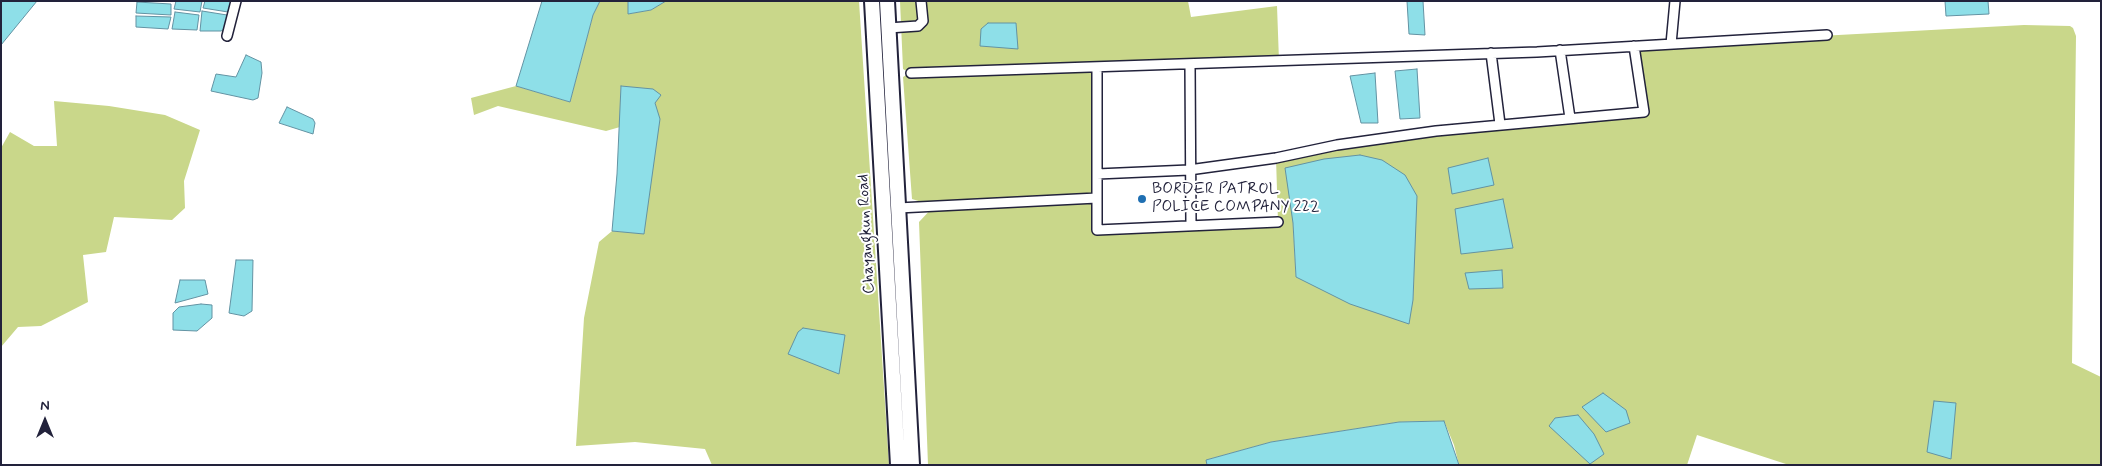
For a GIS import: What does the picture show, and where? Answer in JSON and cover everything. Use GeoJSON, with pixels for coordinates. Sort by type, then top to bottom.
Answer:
{"type":"FeatureCollection","features":[{"type":"Feature","properties":{"kind":"highway","name":"Chayangkun Road"},"geometry":{"type":"LineString","coordinates":[[872,1],[898,465]]}},
{"type":"Feature","properties":{"kind":"highway","name":"Chayangkun Road"},"geometry":{"type":"LineString","coordinates":[[887,1],[912,465]]}},
{"type":"Feature","properties":{"kind":"highway"},"geometry":{"type":"LineString","coordinates":[[881,166],[896,165]]}},
{"type":"Feature","properties":{"kind":"street"},"geometry":{"type":"LineString","coordinates":[[227,36],[236,1]]}},
{"type":"Feature","properties":{"kind":"street"},"geometry":{"type":"LineString","coordinates":[[888,28],[918,26],[922,21],[921,1]]}},
{"type":"Feature","properties":{"kind":"street"},"geometry":{"type":"LineString","coordinates":[[1671,44],[1675,1]]}},
{"type":"Feature","properties":{"kind":"street"},"geometry":{"type":"LineString","coordinates":[[911,73],[1491,53],[1827,35]]}},
{"type":"Feature","properties":{"kind":"street"},"geometry":{"type":"LineString","coordinates":[[1097,174],[1189,170],[1276,158],[1337,145],[1500,124],[1644,112],[1634,46]]}},
{"type":"Feature","properties":{"kind":"street"},"geometry":{"type":"LineString","coordinates":[[1560,50],[1570,118]]}},
{"type":"Feature","properties":{"kind":"street"},"geometry":{"type":"LineString","coordinates":[[1491,53],[1500,124]]}},
{"type":"Feature","properties":{"kind":"street"},"geometry":{"type":"LineString","coordinates":[[1190,64],[1189,170],[1191,226]]}},
{"type":"Feature","properties":{"kind":"street"},"geometry":{"type":"LineString","coordinates":[[1097,67],[1096,230],[1278,222]]}},
{"type":"Feature","properties":{"kind":"street"},"geometry":{"type":"LineString","coordinates":[[898,208],[1097,198]]}},
{"type":"Feature","properties":{"kind":"green space"},"geometry":{"type":"Polygon","coordinates":[[[600,1],[628,1],[628,14],[651,10],[666,1],[859,1],[889,465],[712,465],[705,449],[635,442],[576,446],[584,318],[599,242],[612,231],[644,233],[657,112],[655,103],[621,86],[620,127],[606,131],[498,106],[474,115],[471,98],[516,86],[570,102],[593,15],[600,1]]]}},
{"type":"Feature","properties":{"kind":"green space"},"geometry":{"type":"Polygon","coordinates":[[[900,1],[1188,1],[1191,17],[1277,6],[1279,61],[1097,67],[1097,230],[1278,222],[1276,158],[1337,145],[1643,112],[1634,46],[2024,25],[2070,26],[2073,28],[2076,36],[2072,363],[2101,377],[2101,465],[1789,465],[1697,435],[1687,465],[1459,465],[1454,445],[1444,421],[1399,422],[1271,442],[1206,460],[1207,465],[928,465],[919,222],[934,206],[912,199],[903,77],[910,73],[903,69],[900,1]],[[1293,223],[1296,277],[1413,300],[1414,253],[1293,223]]]}},
{"type":"Feature","properties":{"kind":"green space"},"geometry":{"type":"Polygon","coordinates":[[[54,101],[109,106],[165,115],[200,130],[184,181],[185,208],[172,220],[114,217],[106,252],[83,255],[88,302],[41,326],[18,327],[1,347],[1,148],[10,132],[34,146],[57,146],[54,101]]]}},
{"type":"Feature","properties":{"kind":"water"},"geometry":{"type":"Polygon","coordinates":[[[1,1],[37,1],[1,45],[1,1]]]}},
{"type":"Feature","properties":{"kind":"water"},"geometry":{"type":"Polygon","coordinates":[[[176,1],[202,1],[200,12],[174,9],[176,1]]]}},
{"type":"Feature","properties":{"kind":"water"},"geometry":{"type":"Polygon","coordinates":[[[205,1],[231,1],[228,12],[203,8],[205,1]]]}},
{"type":"Feature","properties":{"kind":"water"},"geometry":{"type":"Polygon","coordinates":[[[542,1],[600,1],[593,15],[570,102],[516,86],[542,1]]]}},
{"type":"Feature","properties":{"kind":"water"},"geometry":{"type":"Polygon","coordinates":[[[628,1],[666,1],[651,10],[628,14],[628,1]]]}},
{"type":"Feature","properties":{"kind":"water"},"geometry":{"type":"Polygon","coordinates":[[[1407,1],[1423,1],[1425,35],[1409,34],[1407,1]]]}},
{"type":"Feature","properties":{"kind":"water"},"geometry":{"type":"Polygon","coordinates":[[[1945,1],[1988,1],[1989,14],[1946,16],[1945,1]]]}},
{"type":"Feature","properties":{"kind":"water"},"geometry":{"type":"Polygon","coordinates":[[[137,2],[171,4],[171,15],[136,13],[137,2]]]}},
{"type":"Feature","properties":{"kind":"water"},"geometry":{"type":"Polygon","coordinates":[[[202,11],[227,15],[225,29],[221,31],[200,31],[202,11]]]}},
{"type":"Feature","properties":{"kind":"water"},"geometry":{"type":"Polygon","coordinates":[[[175,12],[199,15],[197,30],[172,29],[175,12]]]}},
{"type":"Feature","properties":{"kind":"water"},"geometry":{"type":"Polygon","coordinates":[[[136,16],[171,17],[168,29],[136,27],[136,16]]]}},
{"type":"Feature","properties":{"kind":"water"},"geometry":{"type":"Polygon","coordinates":[[[988,23],[1016,23],[1018,49],[980,46],[981,29],[988,23]]]}},
{"type":"Feature","properties":{"kind":"water"},"geometry":{"type":"Polygon","coordinates":[[[246,55],[261,62],[262,73],[258,98],[253,100],[211,91],[216,74],[236,77],[246,55]]]}},
{"type":"Feature","properties":{"kind":"water"},"geometry":{"type":"Polygon","coordinates":[[[1417,69],[1420,118],[1400,119],[1395,71],[1417,69]]]}},
{"type":"Feature","properties":{"kind":"water"},"geometry":{"type":"Polygon","coordinates":[[[1375,73],[1378,123],[1361,123],[1350,76],[1375,73]]]}},
{"type":"Feature","properties":{"kind":"water"},"geometry":{"type":"Polygon","coordinates":[[[621,86],[653,89],[661,95],[655,103],[660,119],[644,234],[612,231],[621,86]]]}},
{"type":"Feature","properties":{"kind":"water"},"geometry":{"type":"Polygon","coordinates":[[[287,107],[313,119],[315,123],[313,134],[279,123],[287,107]]]}},
{"type":"Feature","properties":{"kind":"water"},"geometry":{"type":"Polygon","coordinates":[[[1360,155],[1382,160],[1405,175],[1417,196],[1413,300],[1409,324],[1350,304],[1296,277],[1293,223],[1285,168],[1324,159],[1360,155]]]}},
{"type":"Feature","properties":{"kind":"water"},"geometry":{"type":"Polygon","coordinates":[[[1488,158],[1494,185],[1452,194],[1448,168],[1488,158]]]}},
{"type":"Feature","properties":{"kind":"water"},"geometry":{"type":"Polygon","coordinates":[[[1503,199],[1513,248],[1461,254],[1455,209],[1503,199]]]}},
{"type":"Feature","properties":{"kind":"water"},"geometry":{"type":"Polygon","coordinates":[[[236,260],[253,260],[252,311],[244,316],[229,313],[236,260]]]}},
{"type":"Feature","properties":{"kind":"water"},"geometry":{"type":"Polygon","coordinates":[[[1502,270],[1503,288],[1469,289],[1465,273],[1502,270]]]}},
{"type":"Feature","properties":{"kind":"water"},"geometry":{"type":"Polygon","coordinates":[[[180,280],[205,280],[208,294],[175,303],[180,280]]]}},
{"type":"Feature","properties":{"kind":"water"},"geometry":{"type":"Polygon","coordinates":[[[201,304],[212,305],[212,318],[197,331],[173,330],[173,313],[179,307],[201,304]]]}},
{"type":"Feature","properties":{"kind":"water"},"geometry":{"type":"Polygon","coordinates":[[[803,328],[845,335],[839,374],[788,354],[798,332],[803,328]]]}},
{"type":"Feature","properties":{"kind":"water"},"geometry":{"type":"Polygon","coordinates":[[[1603,393],[1626,410],[1630,423],[1606,432],[1582,407],[1603,393]]]}},
{"type":"Feature","properties":{"kind":"water"},"geometry":{"type":"Polygon","coordinates":[[[1934,401],[1956,403],[1951,459],[1927,452],[1934,401]]]}},
{"type":"Feature","properties":{"kind":"water"},"geometry":{"type":"Polygon","coordinates":[[[1578,415],[1594,434],[1604,454],[1590,464],[1549,426],[1555,418],[1578,415]]]}},
{"type":"Feature","properties":{"kind":"water"},"geometry":{"type":"Polygon","coordinates":[[[1444,421],[1459,465],[1207,465],[1206,460],[1271,442],[1399,422],[1444,421]]]}},
{"type":"Feature","properties":{"kind":"place","name":"BORDER PATROL POLICE COMPANY 222"},"geometry":{"type":"Point","coordinates":[1142,199]}}]}
